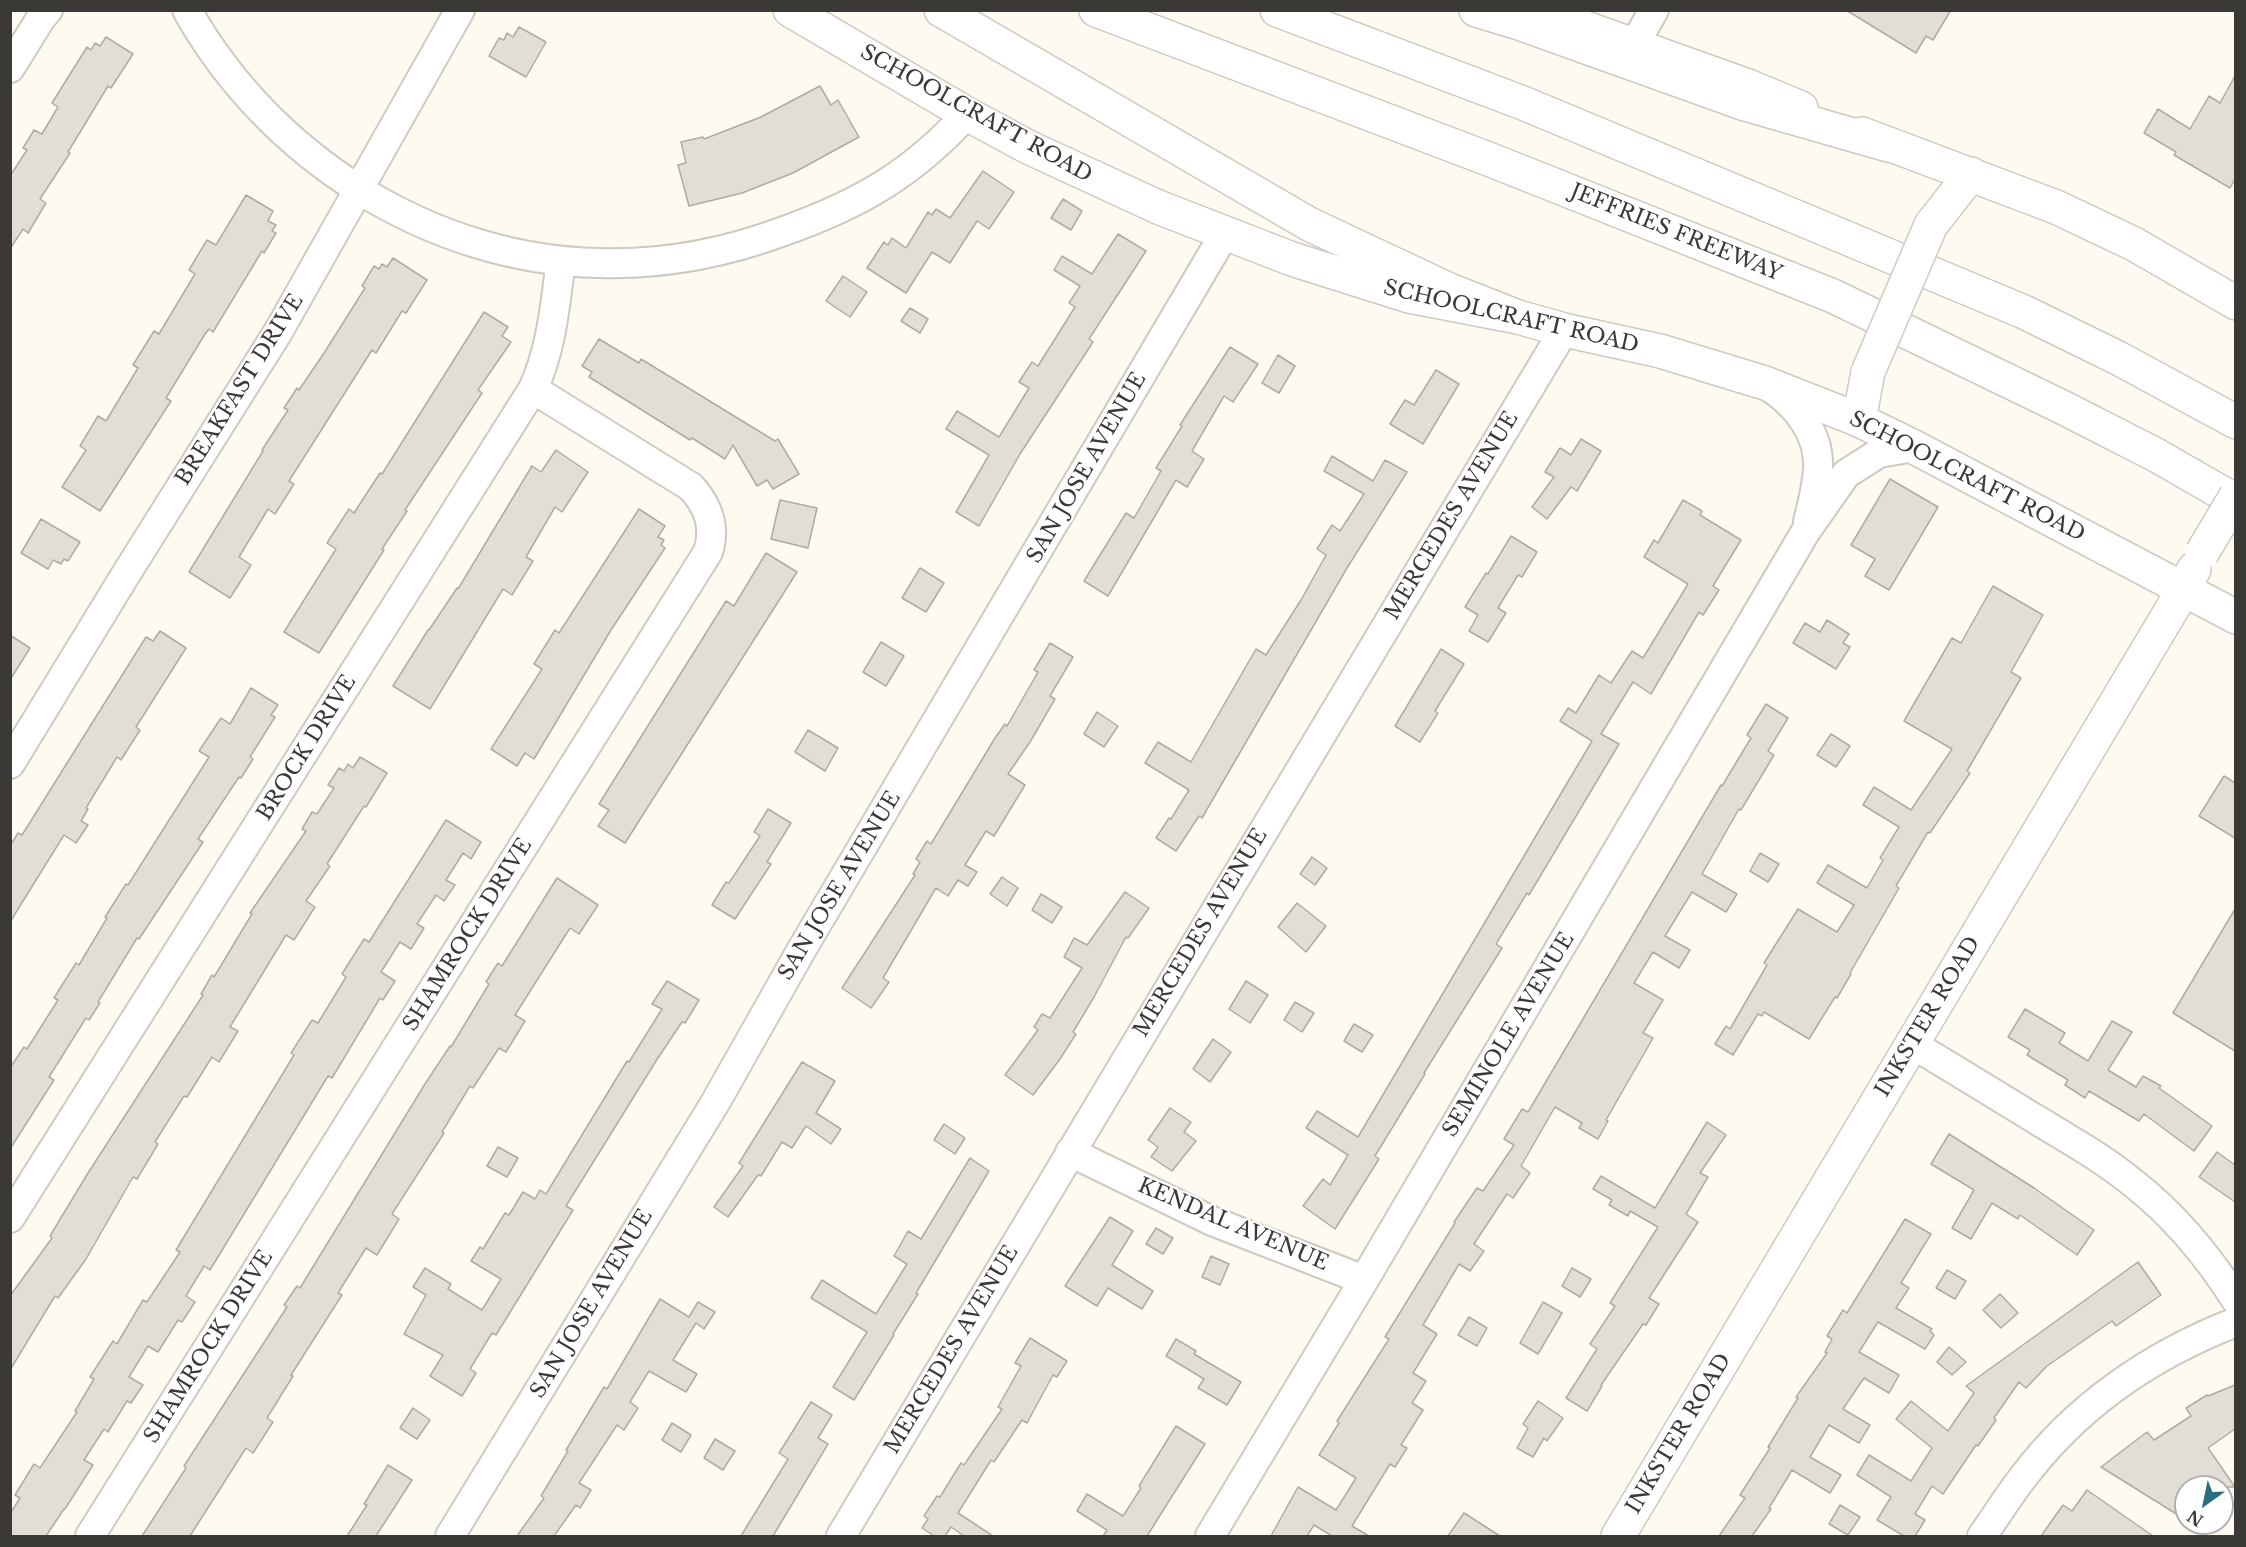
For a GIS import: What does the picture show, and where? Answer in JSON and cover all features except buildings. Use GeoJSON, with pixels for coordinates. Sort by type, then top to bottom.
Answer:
{"type":"FeatureCollection","features":[{"type":"Feature","properties":{"kind":"main road","name":"SCHOOLCRAFT ROAD"},"geometry":{"type":"LineString","coordinates":[[790,10],[966,114],[1083,174],[1292,259],[1408,296],[1518,317],[1564,330],[1660,351],[1765,383],[1860,420],[2235,617]]}},
{"type":"Feature","properties":{"kind":"main road"},"geometry":{"type":"LineString","coordinates":[[941,10],[1309,224],[1447,289],[1518,317]]}},
{"type":"Feature","properties":{"kind":"main road","name":"JEFFRIES FREEWAY"},"geometry":{"type":"LineString","coordinates":[[1096,10],[1491,160],[1833,296],[2062,407],[2156,455],[2235,501]]}},
{"type":"Feature","properties":{"kind":"main road"},"geometry":{"type":"LineString","coordinates":[[1277,10],[1523,103],[2024,312],[2118,358],[2235,422]]}},
{"type":"Feature","properties":{"kind":"main road"},"geometry":{"type":"LineString","coordinates":[[1476,10],[1519,23],[1745,104],[1888,145],[1971,174],[2056,207],[2134,244],[2235,303]]}},
{"type":"Feature","properties":{"kind":"main road"},"geometry":{"type":"LineString","coordinates":[[1535,10],[1748,86],[1888,145]]}},
{"type":"Feature","properties":{"kind":"main road"},"geometry":{"type":"LineString","coordinates":[[1860,420],[1868,372],[1931,225],[1971,174]]}},
{"type":"Feature","properties":{"kind":"main road","name":"INKSTER ROAD"},"geometry":{"type":"LineString","coordinates":[[1618,1536],[2184,589],[2235,496]]}},
{"type":"Feature","properties":{"kind":"street"},"geometry":{"type":"LineString","coordinates":[[10,68],[40,18],[48,10]]}},
{"type":"Feature","properties":{"kind":"street"},"geometry":{"type":"LineString","coordinates":[[187,10],[219,60],[264,113],[297,144],[340,177],[408,217],[450,235],[517,254],[561,261],[599,263],[674,259],[718,251],[786,231],[887,185],[937,145],[966,114]]}},
{"type":"Feature","properties":{"kind":"street","name":"BREAKFAST DRIVE"},"geometry":{"type":"LineString","coordinates":[[14,752],[278,333],[460,10]]}},
{"type":"Feature","properties":{"kind":"street"},"geometry":{"type":"LineString","coordinates":[[1634,45],[1653,10]]}},
{"type":"Feature","properties":{"kind":"street","name":"SAN JOSE AVENUE"},"geometry":{"type":"LineString","coordinates":[[450,1536],[715,1103],[802,949],[1225,233]]}},
{"type":"Feature","properties":{"kind":"street","name":"BROCK DRIVE"},"geometry":{"type":"LineString","coordinates":[[10,1218],[533,389],[542,371],[549,344],[561,261]]}},
{"type":"Feature","properties":{"kind":"street","name":"MERCEDES AVENUE"},"geometry":{"type":"LineString","coordinates":[[841,1536],[1564,330]]}},
{"type":"Feature","properties":{"kind":"street"},"geometry":{"type":"LineString","coordinates":[[1765,383],[1797,410],[1808,426],[1816,447],[1818,466],[1806,531]]}},
{"type":"Feature","properties":{"kind":"street","name":"SHAMROCK DRIVE"},"geometry":{"type":"LineString","coordinates":[[90,1536],[708,552],[712,540],[709,512],[691,487],[533,389]]}},
{"type":"Feature","properties":{"kind":"street","name":"SEMINOLE AVENUE"},"geometry":{"type":"LineString","coordinates":[[1210,1536],[1364,1280],[1806,531],[1846,474],[1879,453],[1914,447]]}},
{"type":"Feature","properties":{"kind":"street"},"geometry":{"type":"LineString","coordinates":[[1912,1044],[2090,1151],[2133,1183],[2165,1211],[2195,1243],[2235,1300]]}},
{"type":"Feature","properties":{"kind":"street","name":"KENDAL AVENUE"},"geometry":{"type":"LineString","coordinates":[[1070,1152],[1212,1221],[1364,1280]]}},
{"type":"Feature","properties":{"kind":"street"},"geometry":{"type":"LineString","coordinates":[[1982,1536],[2020,1480],[2073,1422],[2124,1380],[2161,1357],[2235,1322]]}}]}
